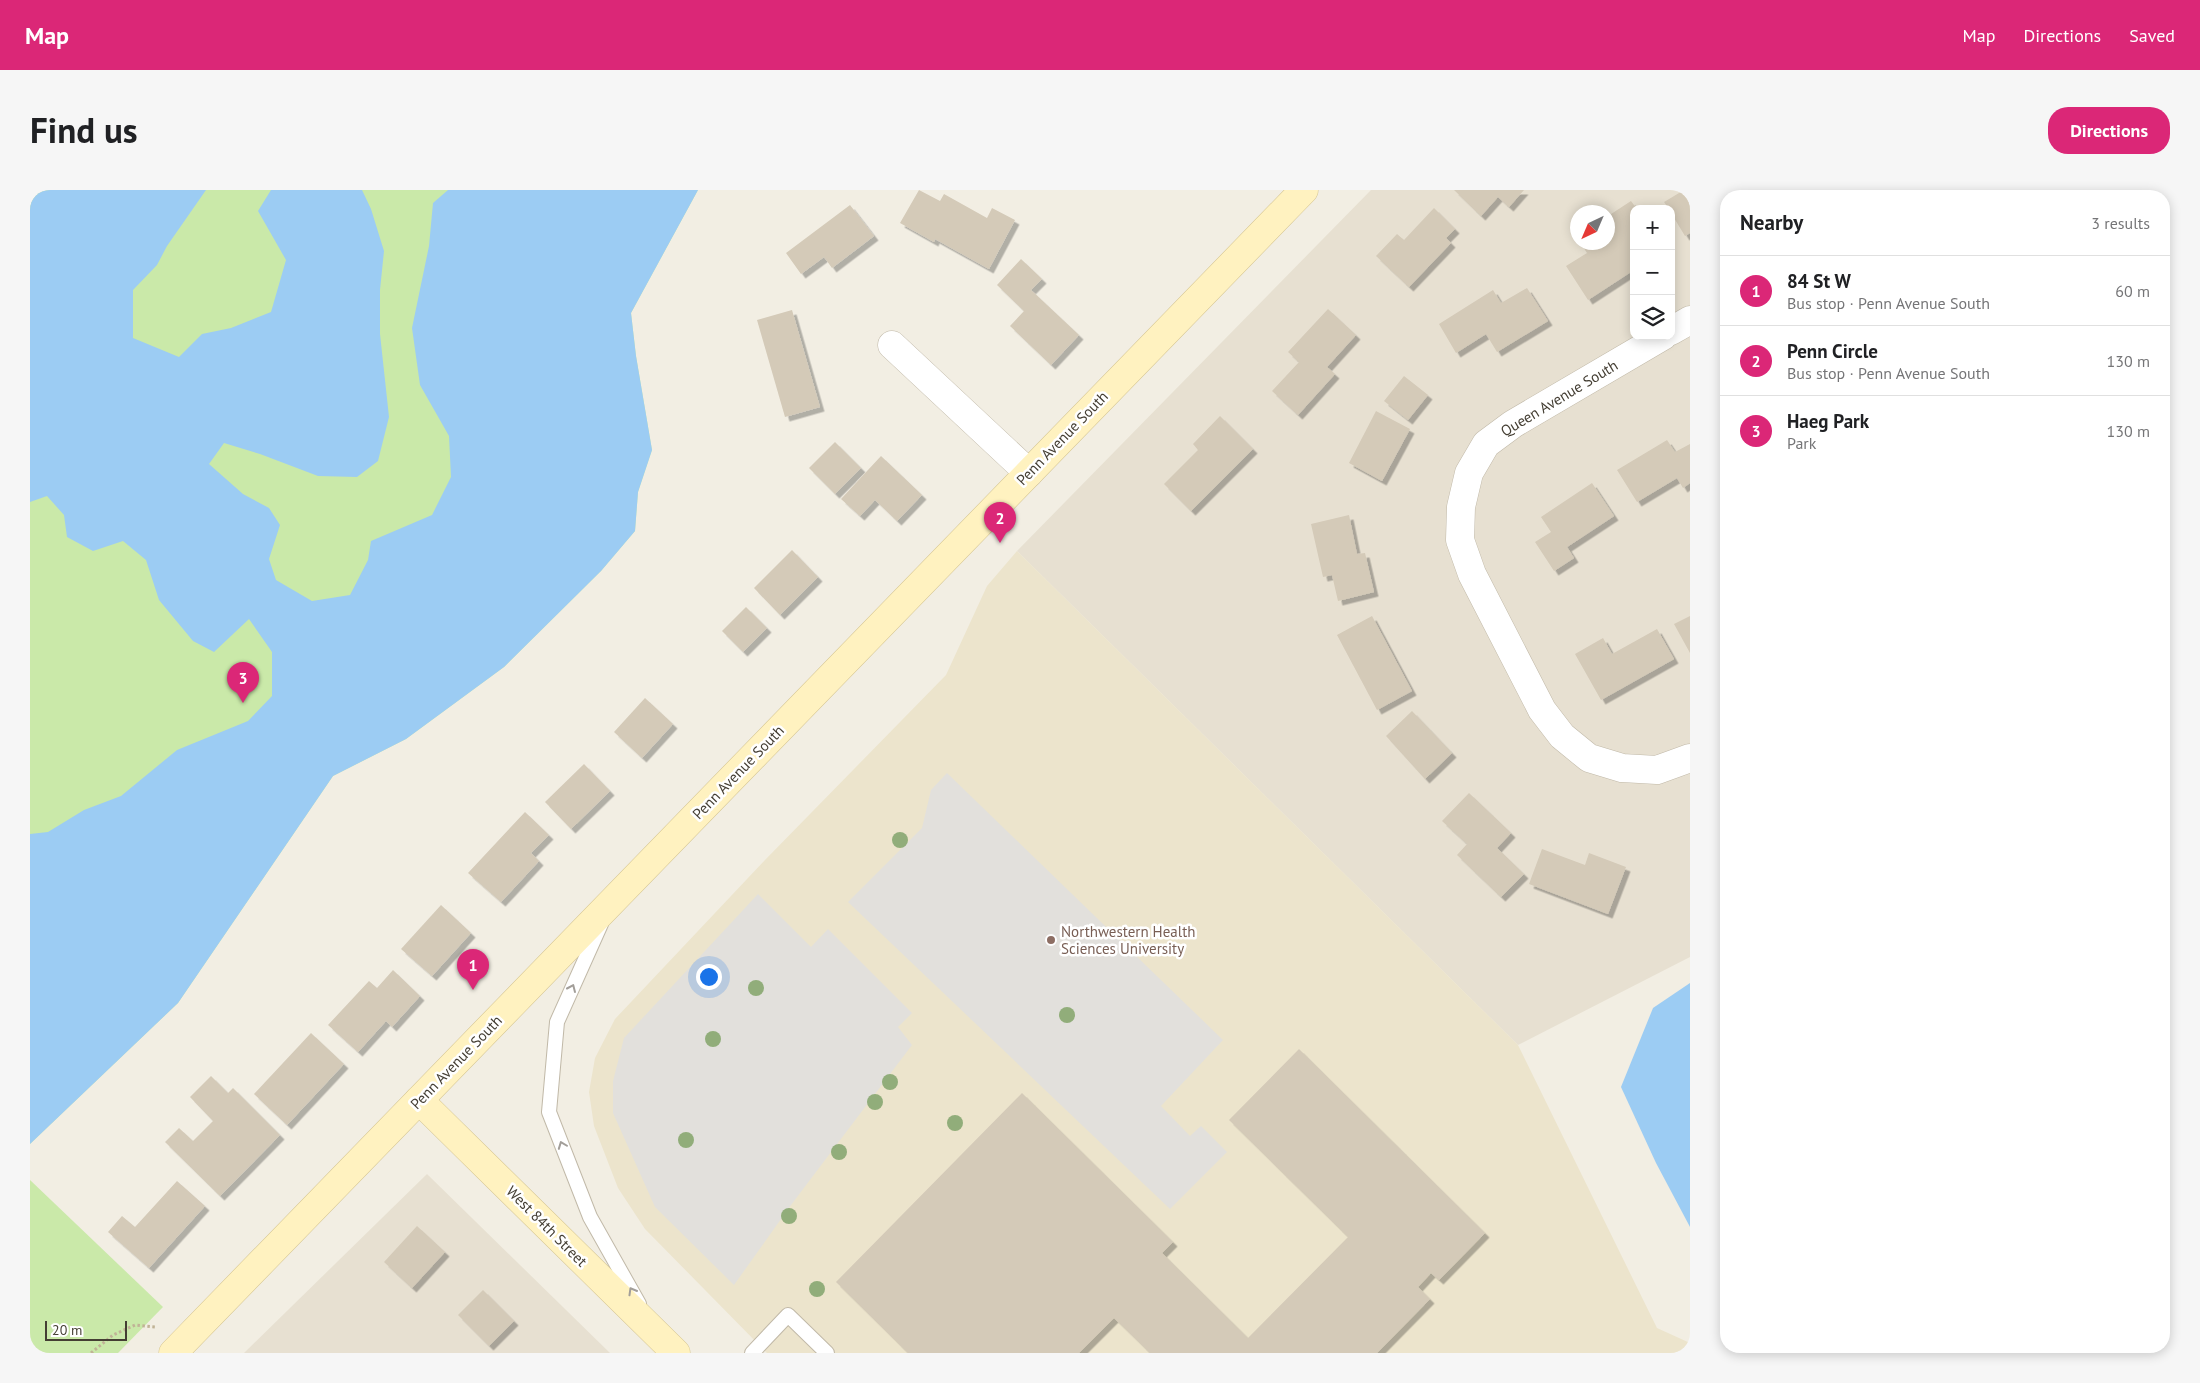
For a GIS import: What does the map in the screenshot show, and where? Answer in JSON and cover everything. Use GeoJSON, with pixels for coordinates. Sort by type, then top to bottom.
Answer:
{"type":"FeatureCollection","features":[{"type":"Feature","properties":{"kind":"main road","name":"Penn Avenue South"},"geometry":{"type":"LineString","coordinates":[[173,1353],[1304,190]]}},
{"type":"Feature","properties":{"kind":"main road","name":"West 84th Street"},"geometry":{"type":"LineString","coordinates":[[419,1100],[676,1353]]}},
{"type":"Feature","properties":{"kind":"street"},"geometry":{"type":"LineString","coordinates":[[1675,329],[1690,320]]}},
{"type":"Feature","properties":{"kind":"street","name":"Queen Avenue South"},"geometry":{"type":"LineString","coordinates":[[1656,340],[1513,424],[1486,444],[1469,473],[1460,507],[1460,540],[1472,574],[1542,710],[1562,736],[1589,758],[1622,768],[1658,770],[1690,758]]}},
{"type":"Feature","properties":{"kind":"street"},"geometry":{"type":"LineString","coordinates":[[892,345],[1029,473]]}},
{"type":"Feature","properties":{"kind":"lane"},"geometry":{"type":"LineString","coordinates":[[610,903],[557,1022],[549,1112],[590,1217],[656,1333]]}},
{"type":"Feature","properties":{"kind":"lane"},"geometry":{"type":"LineString","coordinates":[[752,1353],[788,1315],[827,1353]]}},
{"type":"Feature","properties":{"kind":"path"},"geometry":{"type":"LineString","coordinates":[[91,1353],[113,1335],[135,1325],[154,1327]]}},
{"type":"Feature","properties":{"kind":"shaded area"},"geometry":{"type":"Polygon","coordinates":[[[1371,190],[1690,190],[1690,957],[1518,1045],[1017,551],[1371,190]]]}},
{"type":"Feature","properties":{"kind":"shaded area","name":"Northwestern Health Sciences University"},"geometry":{"type":"Polygon","coordinates":[[[1017,551],[1518,1045],[1657,1328],[1690,1343],[1690,1353],[767,1353],[645,1229],[618,1188],[594,1126],[589,1092],[595,1058],[615,1019],[765,860],[946,675],[987,586],[1017,551]]]}},
{"type":"Feature","properties":{"kind":"shaded area"},"geometry":{"type":"Polygon","coordinates":[[[947,773],[1223,1040],[1161,1106],[1190,1136],[1201,1126],[1227,1152],[1170,1209],[848,902],[922,828],[931,790],[947,773]]]}},
{"type":"Feature","properties":{"kind":"shaded area"},"geometry":{"type":"Polygon","coordinates":[[[758,894],[811,947],[828,929],[912,1013],[898,1027],[912,1045],[791,1205],[734,1285],[655,1207],[613,1113],[613,1081],[624,1038],[758,894]]]}},
{"type":"Feature","properties":{"kind":"shaded area"},"geometry":{"type":"Polygon","coordinates":[[[427,1174],[610,1353],[244,1353],[427,1174]]]}},
{"type":"Feature","properties":{"kind":"green space"},"geometry":{"type":"Polygon","coordinates":[[[30,190],[698,190],[631,313],[636,356],[652,450],[638,492],[635,531],[601,571],[504,667],[406,739],[333,776],[178,1003],[30,1144],[30,190]]]}},
{"type":"Feature","properties":{"kind":"green space"},"geometry":{"type":"Polygon","coordinates":[[[30,1180],[163,1307],[118,1353],[30,1353],[30,1180]]]}},
{"type":"Feature","properties":{"kind":"water"},"geometry":{"type":"Polygon","coordinates":[[[30,190],[206,190],[167,246],[157,265],[133,290],[133,338],[179,357],[202,334],[231,328],[271,312],[286,260],[258,211],[271,190],[362,190],[371,209],[384,251],[380,290],[380,334],[389,417],[378,461],[357,477],[318,476],[260,454],[224,443],[209,464],[243,494],[269,508],[280,525],[269,559],[276,580],[312,601],[350,595],[368,560],[371,541],[432,515],[451,477],[449,436],[420,385],[412,328],[429,246],[433,203],[448,190],[698,190],[631,313],[636,356],[652,450],[638,492],[635,531],[601,571],[504,667],[406,739],[333,776],[178,1003],[30,1144],[30,834],[48,832],[84,810],[121,796],[177,750],[248,721],[272,696],[272,652],[249,619],[214,652],[193,641],[159,600],[146,560],[123,541],[93,551],[67,537],[64,515],[47,496],[30,502],[30,190]]]}},
{"type":"Feature","properties":{"kind":"water"},"geometry":{"type":"Polygon","coordinates":[[[1690,983],[1690,1227],[1656,1163],[1621,1087],[1653,1008],[1690,983]]]}},
{"type":"Feature","properties":{"kind":"building"},"geometry":{"type":"Polygon","coordinates":[[[919,190],[940,201],[944,194],[987,218],[992,208],[1015,220],[989,269],[935,239],[934,242],[900,223],[919,190]]]}},
{"type":"Feature","properties":{"kind":"building"},"geometry":{"type":"Polygon","coordinates":[[[1454,190],[1524,190],[1509,207],[1498,197],[1481,216],[1454,190]]]}},
{"type":"Feature","properties":{"kind":"building"},"geometry":{"type":"Polygon","coordinates":[[[1684,190],[1690,190],[1690,233],[1685,236],[1675,220],[1675,205],[1666,205],[1664,202],[1684,190]]]}},
{"type":"Feature","properties":{"kind":"building"},"geometry":{"type":"Polygon","coordinates":[[[1631,201],[1634,205],[1630,205],[1630,273],[1588,300],[1566,266],[1587,253],[1585,250],[1615,250],[1615,211],[1631,201]]]}},
{"type":"Feature","properties":{"kind":"building"},"geometry":{"type":"Polygon","coordinates":[[[850,205],[874,236],[832,268],[824,257],[801,274],[786,253],[850,205]]]}},
{"type":"Feature","properties":{"kind":"building"},"geometry":{"type":"Polygon","coordinates":[[[1434,208],[1455,229],[1446,238],[1451,243],[1409,287],[1376,256],[1397,234],[1404,240],[1434,208]]]}},
{"type":"Feature","properties":{"kind":"building"},"geometry":{"type":"Polygon","coordinates":[[[1021,259],[1042,279],[1031,290],[1079,335],[1051,365],[1010,326],[1024,311],[997,285],[1021,259]]]}},
{"type":"Feature","properties":{"kind":"building"},"geometry":{"type":"Polygon","coordinates":[[[1527,288],[1548,321],[1497,352],[1486,334],[1456,353],[1439,324],[1493,290],[1501,303],[1527,288]]]}},
{"type":"Feature","properties":{"kind":"building"},"geometry":{"type":"Polygon","coordinates":[[[1328,309],[1356,335],[1327,367],[1335,374],[1298,415],[1272,391],[1299,362],[1288,352],[1328,309]]]}},
{"type":"Feature","properties":{"kind":"building"},"geometry":{"type":"Polygon","coordinates":[[[792,310],[820,407],[785,417],[757,320],[792,310]]]}},
{"type":"Feature","properties":{"kind":"building"},"geometry":{"type":"Polygon","coordinates":[[[1404,376],[1428,395],[1408,420],[1384,401],[1404,376]]]}},
{"type":"Feature","properties":{"kind":"building"},"geometry":{"type":"Polygon","coordinates":[[[1376,411],[1410,429],[1382,481],[1349,463],[1376,411]]]}},
{"type":"Feature","properties":{"kind":"building"},"geometry":{"type":"Polygon","coordinates":[[[1220,416],[1253,449],[1191,511],[1164,484],[1198,450],[1193,444],[1220,416]]]}},
{"type":"Feature","properties":{"kind":"building"},"geometry":{"type":"Polygon","coordinates":[[[1667,440],[1675,452],[1690,444],[1690,483],[1683,488],[1677,478],[1637,502],[1617,470],[1667,440]]]}},
{"type":"Feature","properties":{"kind":"building"},"geometry":{"type":"Polygon","coordinates":[[[835,442],[861,468],[835,494],[809,468],[835,442]]]}},
{"type":"Feature","properties":{"kind":"building"},"geometry":{"type":"Polygon","coordinates":[[[881,456],[922,495],[897,521],[875,500],[860,516],[841,499],[881,456]]]}},
{"type":"Feature","properties":{"kind":"building"},"geometry":{"type":"Polygon","coordinates":[[[1592,483],[1614,516],[1567,547],[1574,558],[1554,571],[1535,542],[1551,532],[1541,517],[1592,483]]]}},
{"type":"Feature","properties":{"kind":"building"},"geometry":{"type":"Polygon","coordinates":[[[1349,515],[1357,554],[1365,553],[1374,592],[1338,601],[1332,575],[1323,577],[1311,524],[1349,515]]]}},
{"type":"Feature","properties":{"kind":"building"},"geometry":{"type":"Polygon","coordinates":[[[792,550],[818,577],[780,615],[754,588],[792,550]]]}},
{"type":"Feature","properties":{"kind":"building"},"geometry":{"type":"Polygon","coordinates":[[[746,607],[767,628],[743,652],[722,631],[746,607]]]}},
{"type":"Feature","properties":{"kind":"building"},"geometry":{"type":"Polygon","coordinates":[[[1372,616],[1412,691],[1377,710],[1337,635],[1372,616]]]}},
{"type":"Feature","properties":{"kind":"building"},"geometry":{"type":"Polygon","coordinates":[[[1690,616],[1690,653],[1674,624],[1690,616]]]}},
{"type":"Feature","properties":{"kind":"building"},"geometry":{"type":"Polygon","coordinates":[[[1657,629],[1674,659],[1601,700],[1575,654],[1603,638],[1612,654],[1657,629]]]}},
{"type":"Feature","properties":{"kind":"building"},"geometry":{"type":"Polygon","coordinates":[[[645,698],[673,724],[642,758],[614,732],[645,698]]]}},
{"type":"Feature","properties":{"kind":"building"},"geometry":{"type":"Polygon","coordinates":[[[1412,711],[1452,753],[1425,779],[1386,736],[1412,711]]]}},
{"type":"Feature","properties":{"kind":"building"},"geometry":{"type":"Polygon","coordinates":[[[584,764],[610,791],[571,829],[545,802],[584,764]]]}},
{"type":"Feature","properties":{"kind":"building"},"geometry":{"type":"Polygon","coordinates":[[[1469,793],[1511,833],[1497,848],[1524,874],[1501,897],[1457,855],[1467,844],[1442,821],[1469,793]]]}},
{"type":"Feature","properties":{"kind":"building"},"geometry":{"type":"Polygon","coordinates":[[[525,812],[549,835],[531,853],[539,861],[501,902],[468,873],[525,812]]]}},
{"type":"Feature","properties":{"kind":"building"},"geometry":{"type":"Polygon","coordinates":[[[1542,849],[1585,865],[1589,853],[1626,867],[1608,914],[1529,884],[1542,849]]]}},
{"type":"Feature","properties":{"kind":"building"},"geometry":{"type":"Polygon","coordinates":[[[441,905],[471,933],[432,976],[401,949],[441,905]]]}},
{"type":"Feature","properties":{"kind":"building"},"geometry":{"type":"Polygon","coordinates":[[[393,970],[420,996],[392,1027],[386,1021],[358,1052],[328,1025],[369,981],[377,988],[393,970]]]}},
{"type":"Feature","properties":{"kind":"building"},"geometry":{"type":"Polygon","coordinates":[[[311,1033],[344,1064],[287,1125],[254,1094],[311,1033]]]}},
{"type":"Feature","properties":{"kind":"building"},"geometry":{"type":"Polygon","coordinates":[[[1299,1049],[1485,1233],[1439,1280],[1431,1273],[1418,1287],[1430,1299],[1377,1353],[1150,1353],[1114,1318],[1079,1353],[908,1353],[836,1282],[1022,1093],[1173,1242],[1162,1253],[1248,1338],[1348,1237],[1229,1120],[1299,1049]]]}},
{"type":"Feature","properties":{"kind":"building"},"geometry":{"type":"Polygon","coordinates":[[[211,1076],[228,1093],[233,1088],[280,1135],[220,1196],[165,1142],[179,1128],[193,1141],[213,1121],[190,1097],[211,1076]]]}},
{"type":"Feature","properties":{"kind":"building"},"geometry":{"type":"Polygon","coordinates":[[[177,1181],[205,1206],[149,1268],[108,1232],[122,1216],[135,1227],[177,1181]]]}},
{"type":"Feature","properties":{"kind":"building"},"geometry":{"type":"Polygon","coordinates":[[[417,1226],[445,1252],[412,1288],[384,1262],[417,1226]]]}},
{"type":"Feature","properties":{"kind":"building"},"geometry":{"type":"Polygon","coordinates":[[[483,1290],[514,1321],[489,1346],[458,1315],[483,1290]]]}},
{"type":"Feature","properties":{"kind":"place","name":"Penn Circle"},"geometry":{"type":"Point","coordinates":[1000,543]}},
{"type":"Feature","properties":{"kind":"place","name":"Haeg Park"},"geometry":{"type":"Point","coordinates":[243,703]}},
{"type":"Feature","properties":{"kind":"place","name":"Northwestern Health Sciences University"},"geometry":{"type":"Point","coordinates":[1051,940]}},
{"type":"Feature","properties":{"kind":"place","name":"84 St W"},"geometry":{"type":"Point","coordinates":[473,990]}}]}
